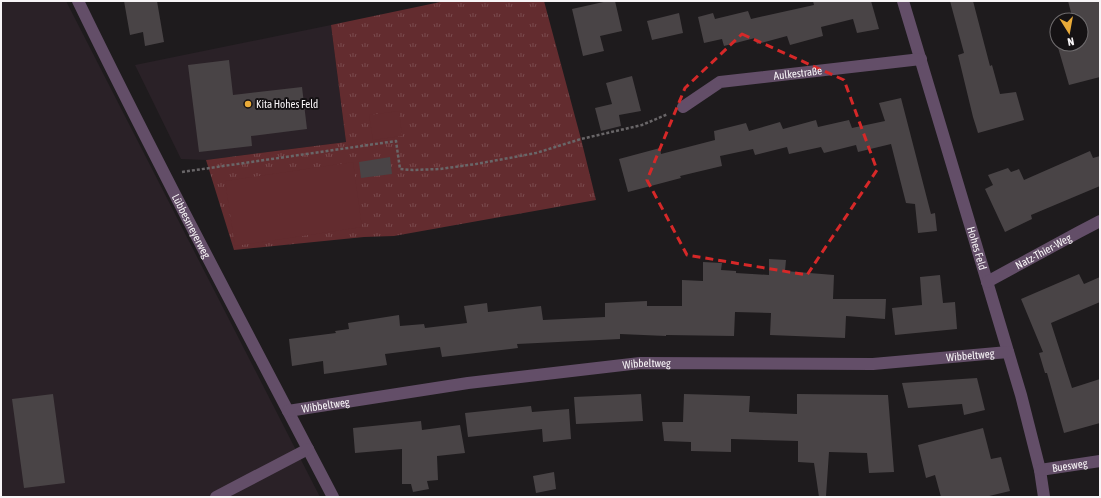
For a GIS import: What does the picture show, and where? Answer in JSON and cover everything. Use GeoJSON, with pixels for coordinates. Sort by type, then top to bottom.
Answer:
{"type":"FeatureCollection","features":[{"type":"Feature","properties":{"kind":"street","name":"Lübbesmeyerweg"},"geometry":{"type":"LineString","coordinates":[[78,1],[106,60],[165,175],[333,497]]}},
{"type":"Feature","properties":{"kind":"street","name":"Hohes Feld"},"geometry":{"type":"LineString","coordinates":[[903,1],[1021,395],[1040,470],[1044,497]]}},
{"type":"Feature","properties":{"kind":"street","name":"Aulkestraße"},"geometry":{"type":"LineString","coordinates":[[683,107],[720,82],[921,58]]}},
{"type":"Feature","properties":{"kind":"street","name":"Natz-Thier-Weg"},"geometry":{"type":"LineString","coordinates":[[987,282],[1100,221]]}},
{"type":"Feature","properties":{"kind":"street","name":"Wibbeltweg"},"geometry":{"type":"LineString","coordinates":[[288,411],[468,382],[640,363],[873,364],[1008,352]]}},
{"type":"Feature","properties":{"kind":"street"},"geometry":{"type":"LineString","coordinates":[[216,497],[308,449]]}},
{"type":"Feature","properties":{"kind":"street","name":"Buesweg"},"geometry":{"type":"LineString","coordinates":[[1040,470],[1100,461]]}},
{"type":"Feature","properties":{"kind":"path"},"geometry":{"type":"LineString","coordinates":[[165,175],[396,141],[400,169],[440,169],[536,153],[581,139],[642,125],[683,107]]}},
{"type":"Feature","properties":{"kind":"highlighted area"},"geometry":{"type":"Polygon","coordinates":[[[742,34],[844,80],[877,170],[807,275],[687,255],[647,180],[685,88],[742,34]]]}},
{"type":"Feature","properties":{"kind":"shaded area"},"geometry":{"type":"Polygon","coordinates":[[[1,1],[66,1],[320,497],[1,497],[1,1]]]}},
{"type":"Feature","properties":{"kind":"shaded area","name":"Kita Hohes Feld"},"geometry":{"type":"Polygon","coordinates":[[[331,25],[346,142],[206,160],[181,159],[135,65],[331,25]]]}},
{"type":"Feature","properties":{"kind":"green space"},"geometry":{"type":"Polygon","coordinates":[[[445,1],[544,1],[596,200],[394,236],[364,237],[234,250],[206,160],[346,142],[331,25],[445,1]]]}},
{"type":"Feature","properties":{"kind":"green space"},"geometry":{"type":"Polygon","coordinates":[[[399,111],[402,136],[373,140],[369,115],[399,111]]]}},
{"type":"Feature","properties":{"kind":"green space"},"geometry":{"type":"Polygon","coordinates":[[[353,162],[362,227],[235,246],[225,181],[353,162]]]}},
{"type":"Feature","properties":{"kind":"building"},"geometry":{"type":"Polygon","coordinates":[[[124,1],[157,1],[164,42],[145,46],[143,32],[130,35],[124,1]]]}},
{"type":"Feature","properties":{"kind":"building"},"geometry":{"type":"Polygon","coordinates":[[[608,1],[615,1],[622,31],[600,36],[604,51],[583,56],[572,9],[608,1]]]}},
{"type":"Feature","properties":{"kind":"building"},"geometry":{"type":"Polygon","coordinates":[[[813,1],[871,1],[879,29],[857,33],[853,19],[821,27],[823,36],[790,45],[787,36],[757,44],[755,38],[724,46],[722,39],[704,43],[698,17],[713,13],[715,19],[748,11],[751,19],[814,5],[813,1]]]}},
{"type":"Feature","properties":{"kind":"building"},"geometry":{"type":"Polygon","coordinates":[[[950,1],[973,1],[990,66],[992,65],[1000,94],[1016,92],[1024,120],[978,133],[958,55],[964,53],[950,1]]]}},
{"type":"Feature","properties":{"kind":"building"},"geometry":{"type":"Polygon","coordinates":[[[1068,1],[1100,1],[1100,77],[1069,85],[1059,52],[1089,52],[1089,12],[1071,12],[1068,1]]]}},
{"type":"Feature","properties":{"kind":"building"},"geometry":{"type":"Polygon","coordinates":[[[679,13],[683,33],[652,40],[647,21],[679,13]]]}},
{"type":"Feature","properties":{"kind":"building"},"geometry":{"type":"Polygon","coordinates":[[[229,60],[233,95],[302,87],[307,129],[251,136],[252,146],[199,152],[188,65],[229,60]]]}},
{"type":"Feature","properties":{"kind":"building"},"geometry":{"type":"Polygon","coordinates":[[[632,76],[641,111],[619,115],[621,126],[601,131],[595,108],[612,104],[606,83],[632,76]]]}},
{"type":"Feature","properties":{"kind":"building"},"geometry":{"type":"Polygon","coordinates":[[[901,98],[931,214],[935,213],[937,231],[918,233],[915,204],[906,203],[891,144],[858,152],[856,145],[824,153],[821,147],[789,154],[787,147],[755,155],[753,149],[720,156],[722,166],[680,176],[681,178],[628,192],[619,159],[660,148],[661,154],[715,140],[714,131],[746,123],[749,131],[780,122],[783,129],[816,120],[818,127],[849,120],[852,128],[885,121],[879,103],[901,98]]]}},
{"type":"Feature","properties":{"kind":"building"},"geometry":{"type":"Polygon","coordinates":[[[1090,151],[1093,158],[1100,156],[1100,186],[1031,215],[1032,219],[1005,232],[985,189],[993,185],[988,175],[1008,168],[1011,172],[1019,169],[1024,180],[1090,151]]]}},
{"type":"Feature","properties":{"kind":"building"},"geometry":{"type":"Polygon","coordinates":[[[390,157],[392,174],[361,178],[359,162],[390,157]]]}},
{"type":"Feature","properties":{"kind":"building"},"geometry":{"type":"Polygon","coordinates":[[[769,259],[786,260],[785,271],[834,275],[833,299],[886,299],[885,319],[846,316],[845,338],[770,335],[771,313],[735,312],[734,336],[620,334],[620,339],[517,344],[518,348],[442,357],[440,347],[385,354],[387,365],[324,374],[323,361],[292,366],[289,339],[336,333],[335,331],[349,329],[348,323],[399,315],[400,326],[424,324],[425,328],[467,323],[464,306],[487,303],[488,312],[541,306],[543,320],[605,317],[605,303],[647,301],[647,306],[682,306],[682,280],[703,281],[703,262],[722,263],[721,270],[736,271],[736,273],[769,275],[769,259]]]}},
{"type":"Feature","properties":{"kind":"building"},"geometry":{"type":"Polygon","coordinates":[[[1079,274],[1084,284],[1100,277],[1100,302],[1051,323],[1072,388],[1100,379],[1100,423],[1064,433],[1047,373],[1045,373],[1039,353],[1043,352],[1021,299],[1079,274]]]}},
{"type":"Feature","properties":{"kind":"building"},"geometry":{"type":"Polygon","coordinates":[[[940,275],[943,303],[955,302],[957,329],[895,335],[892,308],[922,305],[920,277],[940,275]]]}},
{"type":"Feature","properties":{"kind":"building"},"geometry":{"type":"Polygon","coordinates":[[[977,378],[985,410],[964,415],[962,404],[908,408],[902,383],[977,378]]]}},
{"type":"Feature","properties":{"kind":"building"},"geometry":{"type":"Polygon","coordinates":[[[53,394],[65,483],[24,488],[12,399],[53,394]]]}},
{"type":"Feature","properties":{"kind":"building"},"geometry":{"type":"Polygon","coordinates":[[[641,394],[643,421],[576,424],[574,397],[641,394]]]}},
{"type":"Feature","properties":{"kind":"building"},"geometry":{"type":"Polygon","coordinates":[[[684,394],[750,396],[749,412],[797,414],[797,394],[888,395],[894,472],[869,473],[867,453],[829,452],[826,496],[819,497],[814,463],[798,462],[798,441],[731,439],[731,452],[691,451],[691,442],[664,441],[662,422],[683,422],[684,394]]]}},
{"type":"Feature","properties":{"kind":"building"},"geometry":{"type":"Polygon","coordinates":[[[531,406],[532,412],[569,409],[571,439],[543,442],[542,429],[468,437],[465,413],[531,406]]]}},
{"type":"Feature","properties":{"kind":"building"},"geometry":{"type":"Polygon","coordinates":[[[421,421],[422,430],[460,425],[465,453],[437,456],[438,480],[427,481],[429,489],[413,492],[411,484],[402,484],[402,449],[355,453],[353,428],[421,421]]]}},
{"type":"Feature","properties":{"kind":"building"},"geometry":{"type":"Polygon","coordinates":[[[983,428],[991,459],[1001,457],[1010,491],[985,497],[941,497],[935,475],[926,478],[918,445],[983,428]]]}},
{"type":"Feature","properties":{"kind":"building"},"geometry":{"type":"Polygon","coordinates":[[[554,472],[556,489],[536,493],[533,476],[554,472]]]}},
{"type":"Feature","properties":{"kind":"place","name":"Kita Hohes Feld"},"geometry":{"type":"Point","coordinates":[248,104]}}]}
